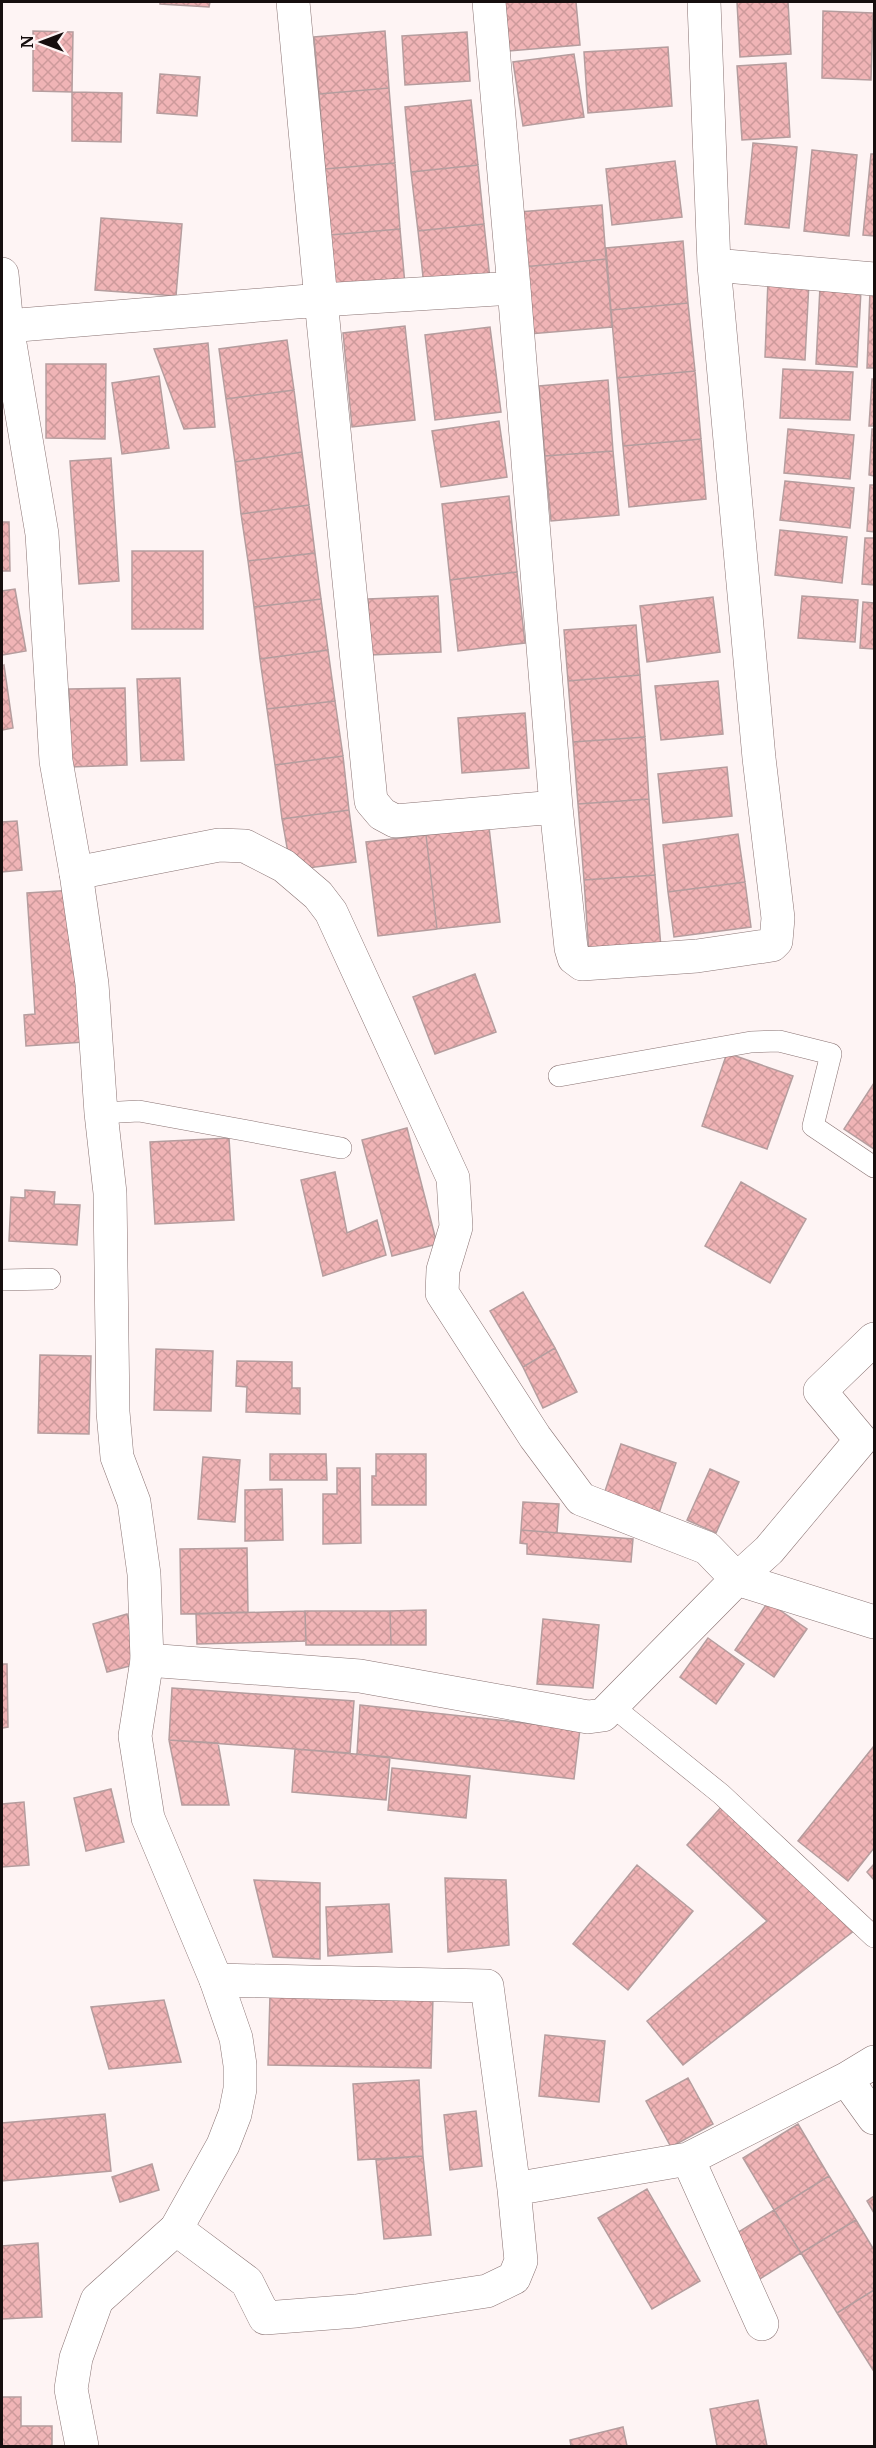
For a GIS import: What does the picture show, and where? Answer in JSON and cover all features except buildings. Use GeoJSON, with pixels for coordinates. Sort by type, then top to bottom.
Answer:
{"type":"FeatureCollection","features":[{"type":"Feature","properties":{"kind":"street"},"geometry":{"type":"LineString","coordinates":[[293,2],[371,801],[382,814],[395,821],[556,807]]}},
{"type":"Feature","properties":{"kind":"street"},"geometry":{"type":"LineString","coordinates":[[489,2],[556,807],[571,948],[574,958],[582,964],[697,956],[772,945],[776,941],[778,918],[758,747],[714,265],[704,2]]}},
{"type":"Feature","properties":{"kind":"street"},"geometry":{"type":"LineString","coordinates":[[714,265],[874,279]]}},
{"type":"Feature","properties":{"kind":"street"},"geometry":{"type":"LineString","coordinates":[[2,274],[7,326],[42,534],[56,761],[76,873],[92,984],[101,1113],[110,1193],[113,1412],[117,1457],[134,1502],[144,1574],[147,1660],[135,1736],[148,1818],[216,1980],[236,2038],[240,2065],[240,2089],[235,2114],[223,2145],[176,2229],[97,2300],[76,2358],[71,2389],[82,2446]]}},
{"type":"Feature","properties":{"kind":"street"},"geometry":{"type":"LineString","coordinates":[[7,326],[321,300],[514,288]]}},
{"type":"Feature","properties":{"kind":"street"},"geometry":{"type":"LineString","coordinates":[[76,873],[219,844],[245,846],[284,866],[318,895],[331,912],[453,1178],[456,1227],[443,1270],[442,1293],[535,1437],[581,1499],[707,1548],[737,1579],[874,1622]]}},
{"type":"Feature","properties":{"kind":"street"},"geometry":{"type":"LineString","coordinates":[[147,1660],[360,1676],[588,1717],[603,1715],[737,1579],[769,1550],[861,1440],[820,1391],[874,1339]]}},
{"type":"Feature","properties":{"kind":"street"},"geometry":{"type":"LineString","coordinates":[[176,2229],[247,2282],[265,2318],[356,2311],[487,2291],[514,2278],[521,2260],[487,1986],[216,1980]]}},
{"type":"Feature","properties":{"kind":"street"},"geometry":{"type":"LineString","coordinates":[[514,2189],[688,2159],[846,2079],[874,2062]]}},
{"type":"Feature","properties":{"kind":"street"},"geometry":{"type":"LineString","coordinates":[[846,2079],[874,2118]]}},
{"type":"Feature","properties":{"kind":"street"},"geometry":{"type":"LineString","coordinates":[[688,2159],[762,2324]]}},
{"type":"Feature","properties":{"kind":"lane"},"geometry":{"type":"LineString","coordinates":[[558,1076],[751,1042],[779,1041],[831,1054],[813,1126],[874,1167]]}},
{"type":"Feature","properties":{"kind":"lane"},"geometry":{"type":"LineString","coordinates":[[101,1113],[139,1110],[341,1148]]}},
{"type":"Feature","properties":{"kind":"lane"},"geometry":{"type":"LineString","coordinates":[[2,1280],[50,1279]]}},
{"type":"Feature","properties":{"kind":"lane"},"geometry":{"type":"LineString","coordinates":[[612,1706],[722,1794],[874,1937]]}}]}
